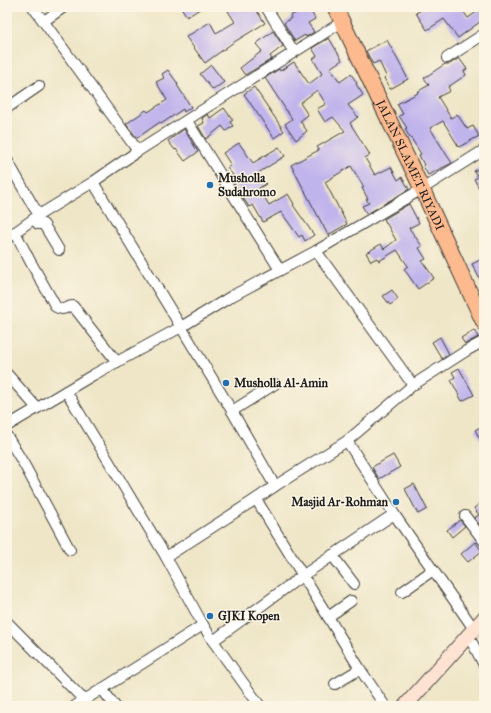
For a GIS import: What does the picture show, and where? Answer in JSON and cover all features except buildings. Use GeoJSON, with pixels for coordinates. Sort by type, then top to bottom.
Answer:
{"type":"FeatureCollection","features":[{"type":"Feature","properties":{"kind":"main road","name":"JALAN SLAMET RIYADI"},"geometry":{"type":"LineString","coordinates":[[335,7],[484,323]]}},
{"type":"Feature","properties":{"kind":"street"},"geometry":{"type":"LineString","coordinates":[[33,7],[138,151]]}},
{"type":"Feature","properties":{"kind":"street"},"geometry":{"type":"LineString","coordinates":[[44,21],[64,7]]}},
{"type":"Feature","properties":{"kind":"street"},"geometry":{"type":"LineString","coordinates":[[266,7],[294,52]]}},
{"type":"Feature","properties":{"kind":"street"},"geometry":{"type":"LineString","coordinates":[[117,362],[73,306],[64,309],[56,307],[11,235],[36,217],[93,182],[138,151],[342,22]]}},
{"type":"Feature","properties":{"kind":"street"},"geometry":{"type":"LineString","coordinates":[[447,58],[484,34]]}},
{"type":"Feature","properties":{"kind":"street"},"geometry":{"type":"LineString","coordinates":[[7,108],[39,86]]}},
{"type":"Feature","properties":{"kind":"street"},"geometry":{"type":"LineString","coordinates":[[187,121],[280,270]]}},
{"type":"Feature","properties":{"kind":"street"},"geometry":{"type":"LineString","coordinates":[[7,426],[93,374],[316,251],[422,189],[484,150]]}},
{"type":"Feature","properties":{"kind":"street"},"geometry":{"type":"LineString","coordinates":[[7,160],[36,217],[38,224],[44,224],[59,250]]}},
{"type":"Feature","properties":{"kind":"street"},"geometry":{"type":"LineString","coordinates":[[93,182],[232,411],[275,486]]}},
{"type":"Feature","properties":{"kind":"street"},"geometry":{"type":"LineString","coordinates":[[316,251],[413,385]]}},
{"type":"Feature","properties":{"kind":"street"},"geometry":{"type":"LineString","coordinates":[[166,557],[346,441],[413,385],[484,341]]}},
{"type":"Feature","properties":{"kind":"street"},"geometry":{"type":"LineString","coordinates":[[7,374],[37,408]]}},
{"type":"Feature","properties":{"kind":"street"},"geometry":{"type":"LineString","coordinates":[[232,411],[275,384]]}},
{"type":"Feature","properties":{"kind":"street"},"geometry":{"type":"LineString","coordinates":[[66,391],[166,557],[203,625],[260,706]]}},
{"type":"Feature","properties":{"kind":"street"},"geometry":{"type":"LineString","coordinates":[[7,436],[25,466],[70,550]]}},
{"type":"Feature","properties":{"kind":"street"},"geometry":{"type":"LineString","coordinates":[[346,441],[433,570],[471,632],[484,665]]}},
{"type":"Feature","properties":{"kind":"street"},"geometry":{"type":"LineString","coordinates":[[256,499],[302,576],[385,706]]}},
{"type":"Feature","properties":{"kind":"street"},"geometry":{"type":"LineString","coordinates":[[213,641],[302,576],[394,514]]}},
{"type":"Feature","properties":{"kind":"street"},"geometry":{"type":"LineString","coordinates":[[465,516],[484,541]]}},
{"type":"Feature","properties":{"kind":"street"},"geometry":{"type":"LineString","coordinates":[[332,555],[354,584]]}},
{"type":"Feature","properties":{"kind":"street"},"geometry":{"type":"LineString","coordinates":[[402,592],[433,570]]}},
{"type":"Feature","properties":{"kind":"street"},"geometry":{"type":"LineString","coordinates":[[328,617],[351,601]]}},
{"type":"Feature","properties":{"kind":"street"},"geometry":{"type":"LineString","coordinates":[[405,706],[484,618]]}},
{"type":"Feature","properties":{"kind":"street"},"geometry":{"type":"LineString","coordinates":[[7,622],[79,703],[203,625]]}},
{"type":"Feature","properties":{"kind":"street"},"geometry":{"type":"LineString","coordinates":[[335,684],[360,669]]}},
{"type":"Feature","properties":{"kind":"street"},"geometry":{"type":"LineString","coordinates":[[102,689],[116,706]]}},
{"type":"Feature","properties":{"kind":"place","name":"Musholla Sudahromo"},"geometry":{"type":"Point","coordinates":[210,185]}},
{"type":"Feature","properties":{"kind":"place","name":"Musholla Al-Amin"},"geometry":{"type":"Point","coordinates":[226,383]}},
{"type":"Feature","properties":{"kind":"place","name":"Masjid Ar-Rohman"},"geometry":{"type":"Point","coordinates":[396,502]}},
{"type":"Feature","properties":{"kind":"place","name":"GJKI Kopen"},"geometry":{"type":"Point","coordinates":[210,616]}}]}
